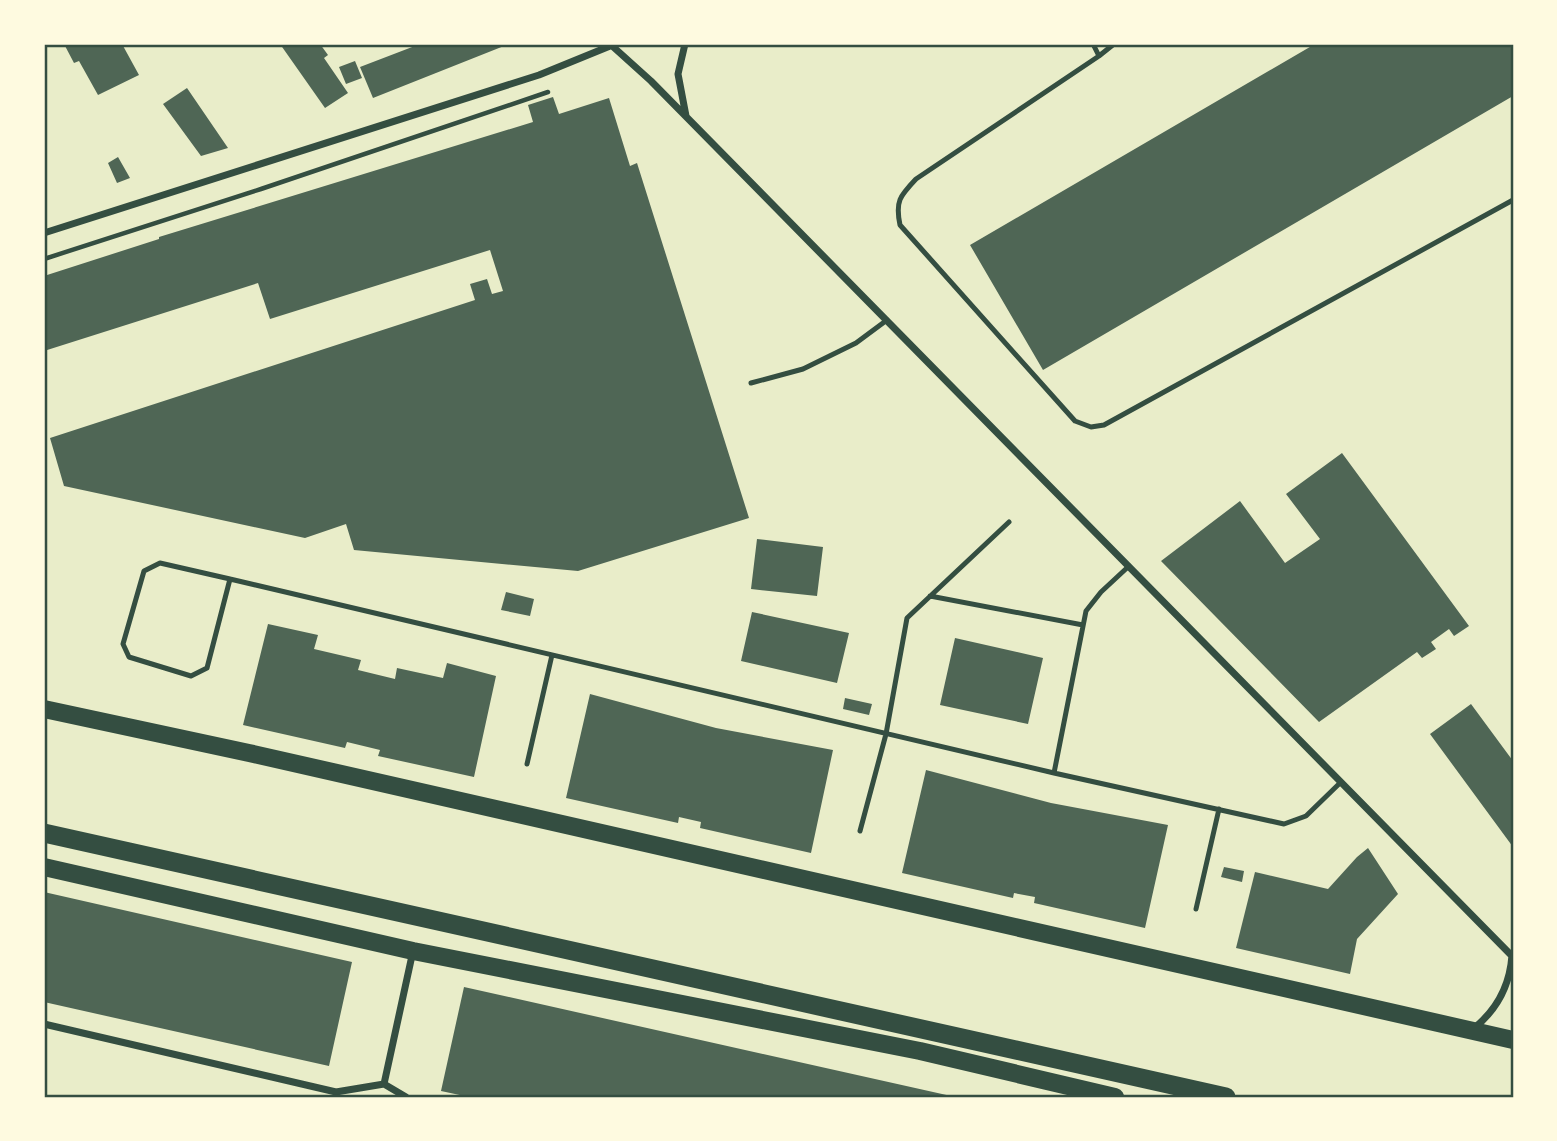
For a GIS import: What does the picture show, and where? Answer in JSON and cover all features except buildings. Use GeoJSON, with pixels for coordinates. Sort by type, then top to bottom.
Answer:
{"type":"FeatureCollection","features":[{"type":"Feature","properties":{"kind":"highway"},"geometry":{"type":"LineString","coordinates":[[44,833],[1226,1097]]}},
{"type":"Feature","properties":{"kind":"main road"},"geometry":{"type":"LineString","coordinates":[[44,709],[249,753],[1513,1040]]}},
{"type":"Feature","properties":{"kind":"main road"},"geometry":{"type":"LineString","coordinates":[[44,867],[413,951],[920,1051],[1108,1096]]}},
{"type":"Feature","properties":{"kind":"street"},"geometry":{"type":"LineString","coordinates":[[44,233],[548,71],[612,44],[1513,955],[1505,990],[1490,1014],[1471,1031]]}},
{"type":"Feature","properties":{"kind":"street"},"geometry":{"type":"LineString","coordinates":[[685,44],[678,74],[686,117]]}},
{"type":"Feature","properties":{"kind":"street"},"geometry":{"type":"LineString","coordinates":[[384,1084],[413,951]]}},
{"type":"Feature","properties":{"kind":"street"},"geometry":{"type":"LineString","coordinates":[[44,1024],[336,1092],[384,1084],[407,1097]]}},
{"type":"Feature","properties":{"kind":"lane"},"geometry":{"type":"LineString","coordinates":[[1093,44],[1099,56]]}},
{"type":"Feature","properties":{"kind":"lane"},"geometry":{"type":"LineString","coordinates":[[1114,44],[916,179],[901,195],[896,209],[900,225],[1075,421],[1091,427],[1104,425],[1513,200]]}},
{"type":"Feature","properties":{"kind":"lane"},"geometry":{"type":"LineString","coordinates":[[751,383],[803,369],[856,344],[887,320]]}},
{"type":"Feature","properties":{"kind":"lane"},"geometry":{"type":"LineString","coordinates":[[860,831],[886,734],[907,618],[1009,522]]}},
{"type":"Feature","properties":{"kind":"lane"},"geometry":{"type":"LineString","coordinates":[[230,579],[207,668],[191,676],[129,657],[122,644],[144,571],[160,563],[230,579],[886,734],[1284,824],[1306,816],[1341,782]]}},
{"type":"Feature","properties":{"kind":"lane"},"geometry":{"type":"LineString","coordinates":[[1054,773],[1086,611],[1129,566]]}},
{"type":"Feature","properties":{"kind":"lane"},"geometry":{"type":"LineString","coordinates":[[930,596],[1083,625]]}},
{"type":"Feature","properties":{"kind":"lane"},"geometry":{"type":"LineString","coordinates":[[527,764],[552,655]]}},
{"type":"Feature","properties":{"kind":"lane"},"geometry":{"type":"LineString","coordinates":[[1196,909],[1219,809]]}},
{"type":"Feature","properties":{"kind":"path"},"geometry":{"type":"LineString","coordinates":[[44,259],[546,94],[552,86],[548,71]]}}]}
